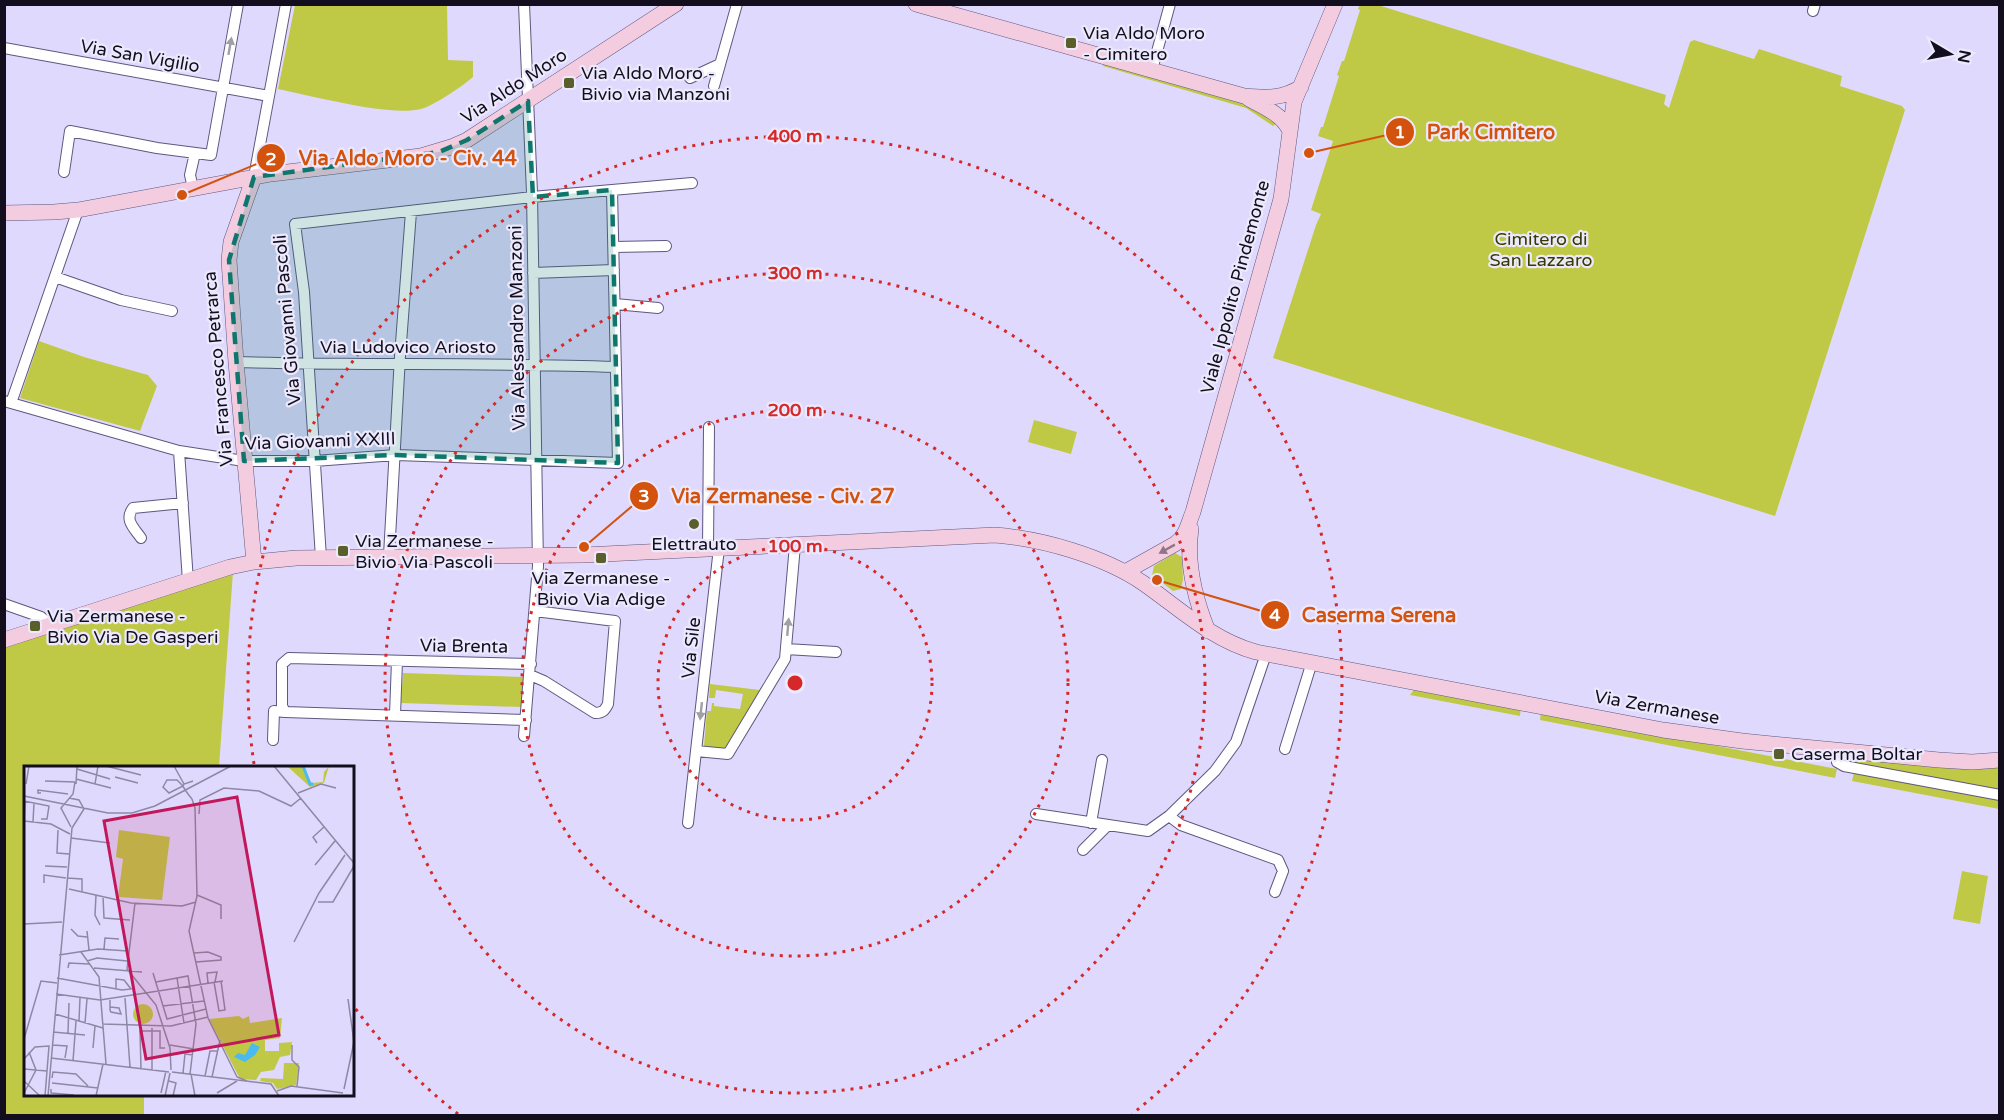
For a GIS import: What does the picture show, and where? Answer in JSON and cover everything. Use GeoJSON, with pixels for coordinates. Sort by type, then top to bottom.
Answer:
{"type":"FeatureCollection","features":[{"type":"Feature","properties":{"kind":"street"},"geometry":{"type":"LineString","coordinates":[[64,172],[70,131],[157,148],[211,155],[238,4]]}},
{"type":"Feature","properties":{"kind":"street"},"geometry":{"type":"LineString","coordinates":[[254,177],[286,4]]}},
{"type":"Feature","properties":{"kind":"street","name":"Via Alessandro Manzoni"},"geometry":{"type":"LineString","coordinates":[[524,4],[532,197],[538,556],[524,736]]}},
{"type":"Feature","properties":{"kind":"street","name":"Via Aldo Moro"},"geometry":{"type":"LineString","coordinates":[[4,213],[78,210],[254,177],[439,152],[467,140],[676,4]]}},
{"type":"Feature","properties":{"kind":"street"},"geometry":{"type":"LineString","coordinates":[[714,86],[737,4]]}},
{"type":"Feature","properties":{"kind":"street"},"geometry":{"type":"LineString","coordinates":[[916,4],[1244,96],[1274,112],[1282,114],[1293,108],[1289,99],[1244,96]]}},
{"type":"Feature","properties":{"kind":"street"},"geometry":{"type":"LineString","coordinates":[[1152,70],[1170,4]]}},
{"type":"Feature","properties":{"kind":"street","name":"Viale Ippolito Pindemonte"},"geometry":{"type":"LineString","coordinates":[[1125,572],[1179,542],[1193,512],[1281,199],[1293,108],[1335,4]]}},
{"type":"Feature","properties":{"kind":"street","name":"Via San Vigilio"},"geometry":{"type":"LineString","coordinates":[[4,48],[269,96]]}},
{"type":"Feature","properties":{"kind":"street"},"geometry":{"type":"LineString","coordinates":[[690,78],[720,64]]}},
{"type":"Feature","properties":{"kind":"street"},"geometry":{"type":"LineString","coordinates":[[1279,97],[1301,87]]}},
{"type":"Feature","properties":{"kind":"street"},"geometry":{"type":"LineString","coordinates":[[1274,112],[1289,129]]}},
{"type":"Feature","properties":{"kind":"street"},"geometry":{"type":"LineString","coordinates":[[194,188],[190,175],[195,153]]}},
{"type":"Feature","properties":{"kind":"street","name":"Via Francesco Petrarca"},"geometry":{"type":"LineString","coordinates":[[254,177],[229,251],[236,362],[254,562]]}},
{"type":"Feature","properties":{"kind":"street"},"geometry":{"type":"LineString","coordinates":[[389,556],[411,212],[532,197],[692,183]]}},
{"type":"Feature","properties":{"kind":"street"},"geometry":{"type":"LineString","coordinates":[[612,190],[616,367]]}},
{"type":"Feature","properties":{"kind":"street"},"geometry":{"type":"LineString","coordinates":[[8,402],[78,210]]}},
{"type":"Feature","properties":{"kind":"street","name":"Via Giovanni Pascoli"},"geometry":{"type":"LineString","coordinates":[[321,558],[304,292],[295,224],[411,212]]}},
{"type":"Feature","properties":{"kind":"street"},"geometry":{"type":"LineString","coordinates":[[614,247],[666,246]]}},
{"type":"Feature","properties":{"kind":"street"},"geometry":{"type":"LineString","coordinates":[[533,273],[614,270]]}},
{"type":"Feature","properties":{"kind":"street"},"geometry":{"type":"LineString","coordinates":[[55,277],[122,300],[172,312]]}},
{"type":"Feature","properties":{"kind":"street"},"geometry":{"type":"LineString","coordinates":[[615,304],[658,308]]}},
{"type":"Feature","properties":{"kind":"street","name":"Via Ludovico Ariosto"},"geometry":{"type":"LineString","coordinates":[[236,362],[536,364],[616,367]]}},
{"type":"Feature","properties":{"kind":"street","name":"Via Giovanni XXIII"},"geometry":{"type":"LineString","coordinates":[[8,402],[179,451],[244,461],[314,461],[396,455],[618,463],[616,367]]}},
{"type":"Feature","properties":{"kind":"street","name":"Via Sile"},"geometry":{"type":"LineString","coordinates":[[688,823],[713,549],[709,427]]}},
{"type":"Feature","properties":{"kind":"street"},"geometry":{"type":"LineString","coordinates":[[179,451],[188,581]]}},
{"type":"Feature","properties":{"kind":"street"},"geometry":{"type":"LineString","coordinates":[[141,538],[129,521],[129,514],[133,508],[183,503]]}},
{"type":"Feature","properties":{"kind":"street","name":"Viale Ippolito Pindemonte"},"geometry":{"type":"LineString","coordinates":[[1193,512],[1189,547],[1192,574],[1208,631]]}},
{"type":"Feature","properties":{"kind":"street","name":"Via Zermanese"},"geometry":{"type":"LineString","coordinates":[[4,640],[254,562],[389,556],[538,556],[995,535],[1042,543],[1091,558],[1125,572],[1208,631],[1238,646],[1266,654],[1710,737],[1845,756],[1959,761],[2000,760]]}},
{"type":"Feature","properties":{"kind":"street"},"geometry":{"type":"LineString","coordinates":[[696,751],[728,754],[785,659],[795,545]]}},
{"type":"Feature","properties":{"kind":"street"},"geometry":{"type":"LineString","coordinates":[[1169,603],[1186,594],[1192,574]]}},
{"type":"Feature","properties":{"kind":"street"},"geometry":{"type":"LineString","coordinates":[[4,604],[40,617],[52,626]]}},
{"type":"Feature","properties":{"kind":"street"},"geometry":{"type":"LineString","coordinates":[[530,669],[544,681],[595,713],[601,713],[608,704],[615,621],[535,611]]}},
{"type":"Feature","properties":{"kind":"street"},"geometry":{"type":"LineString","coordinates":[[786,649],[836,651]]}},
{"type":"Feature","properties":{"kind":"street"},"geometry":{"type":"LineString","coordinates":[[1036,814],[1148,831],[1169,816],[1215,771],[1236,742],[1266,654]]}},
{"type":"Feature","properties":{"kind":"street","name":"Via Brenta"},"geometry":{"type":"LineString","coordinates":[[285,712],[282,706],[282,664],[289,658],[397,661],[530,669]]}},
{"type":"Feature","properties":{"kind":"street","name":"Via Brenta"},"geometry":{"type":"LineString","coordinates":[[395,715],[397,661]]}},
{"type":"Feature","properties":{"kind":"street"},"geometry":{"type":"LineString","coordinates":[[1284,749],[1312,662]]}},
{"type":"Feature","properties":{"kind":"street"},"geometry":{"type":"LineString","coordinates":[[273,740],[274,711],[526,720]]}},
{"type":"Feature","properties":{"kind":"street"},"geometry":{"type":"LineString","coordinates":[[1845,756],[2000,795]]}},
{"type":"Feature","properties":{"kind":"street"},"geometry":{"type":"LineString","coordinates":[[1091,823],[1102,760]]}},
{"type":"Feature","properties":{"kind":"street"},"geometry":{"type":"LineString","coordinates":[[1169,816],[1181,825],[1278,860],[1283,871],[1275,892]]}},
{"type":"Feature","properties":{"kind":"street"},"geometry":{"type":"LineString","coordinates":[[1083,850],[1108,825]]}},
{"type":"Feature","properties":{"kind":"highlighted area"},"geometry":{"type":"Polygon","coordinates":[[[528,101],[533,197],[612,190],[618,463],[396,455],[244,461],[229,260],[254,177],[439,152],[467,140],[528,101]]]}},
{"type":"Feature","properties":{"kind":"green space","name":"Cimitero di San Lazzaro"},"geometry":{"type":"Polygon","coordinates":[[[1360,4],[1378,5],[1666,95],[1664,104],[1669,108],[1690,42],[1694,40],[1754,59],[1759,49],[1842,76],[1840,86],[1902,106],[1905,110],[1775,516],[1273,358],[1321,214],[1311,210],[1333,141],[1318,136],[1339,76],[1337,75],[1344,61],[1360,4]]]}},
{"type":"Feature","properties":{"kind":"green space"},"geometry":{"type":"Polygon","coordinates":[[[295,5],[447,5],[448,60],[473,61],[473,77],[433,104],[407,111],[351,105],[278,89],[295,5]]]}},
{"type":"Feature","properties":{"kind":"green space"},"geometry":{"type":"Polygon","coordinates":[[[1104,62],[1245,101],[1279,121],[1273,126],[1246,108],[1103,66],[1104,62]]]}},
{"type":"Feature","properties":{"kind":"green space"},"geometry":{"type":"Polygon","coordinates":[[[39,341],[84,357],[148,375],[157,386],[140,431],[20,398],[39,341]]]}},
{"type":"Feature","properties":{"kind":"green space"},"geometry":{"type":"Polygon","coordinates":[[[1034,420],[1077,432],[1071,454],[1028,442],[1034,420]]]}},
{"type":"Feature","properties":{"kind":"green space"},"geometry":{"type":"Polygon","coordinates":[[[1175,553],[1182,557],[1183,580],[1181,589],[1173,591],[1152,575],[1154,566],[1175,553]]]}},
{"type":"Feature","properties":{"kind":"green space"},"geometry":{"type":"Polygon","coordinates":[[[233,572],[219,766],[24,766],[24,1096],[144,1096],[144,1115],[5,1115],[4,648],[233,572]]]}},
{"type":"Feature","properties":{"kind":"green space"},"geometry":{"type":"Polygon","coordinates":[[[403,673],[524,677],[521,707],[401,703],[403,673]]]}},
{"type":"Feature","properties":{"kind":"green space"},"geometry":{"type":"Polygon","coordinates":[[[710,684],[760,690],[723,749],[704,746],[707,711],[711,711],[712,703],[714,706],[740,709],[743,694],[716,690],[715,698],[709,698],[710,684]]]}},
{"type":"Feature","properties":{"kind":"green space"},"geometry":{"type":"Polygon","coordinates":[[[1416,687],[1521,708],[1520,716],[1410,695],[1416,687]]]}},
{"type":"Feature","properties":{"kind":"green space"},"geometry":{"type":"Polygon","coordinates":[[[1541,712],[1837,769],[1835,778],[1540,720],[1541,712]]]}},
{"type":"Feature","properties":{"kind":"green space"},"geometry":{"type":"Polygon","coordinates":[[[1855,758],[1999,766],[1999,791],[1856,764],[1855,758]]]}},
{"type":"Feature","properties":{"kind":"green space"},"geometry":{"type":"Polygon","coordinates":[[[1854,772],[1999,799],[1999,809],[1852,781],[1854,772]]]}},
{"type":"Feature","properties":{"kind":"green space"},"geometry":{"type":"Polygon","coordinates":[[[1962,871],[1988,876],[1980,924],[1953,919],[1962,871]]]}},
{"type":"Feature","properties":{"kind":"place","name":"Via Aldo Moro - Cimitero"},"geometry":{"type":"Point","coordinates":[1071,43]}},
{"type":"Feature","properties":{"kind":"place","name":"Via Aldo Moro - Bivio via Manzoni"},"geometry":{"type":"Point","coordinates":[569,83]}},
{"type":"Feature","properties":{"kind":"place","name":"Park Cimitero"},"geometry":{"type":"Point","coordinates":[1309,153]}},
{"type":"Feature","properties":{"kind":"place","name":"Via Aldo Moro - Civ. 44"},"geometry":{"type":"Point","coordinates":[182,195]}},
{"type":"Feature","properties":{"kind":"place","name":"Elettrauto"},"geometry":{"type":"Point","coordinates":[694,524]}},
{"type":"Feature","properties":{"kind":"place","name":"Via Zermanese - Civ. 27"},"geometry":{"type":"Point","coordinates":[584,547]}},
{"type":"Feature","properties":{"kind":"place","name":"Via Zermanese - Bivio Via Pascoli"},"geometry":{"type":"Point","coordinates":[343,551]}},
{"type":"Feature","properties":{"kind":"place","name":"Via Zermanese - Bivio Via Adige"},"geometry":{"type":"Point","coordinates":[601,558]}},
{"type":"Feature","properties":{"kind":"place","name":"Caserma Serena"},"geometry":{"type":"Point","coordinates":[1157,580]}},
{"type":"Feature","properties":{"kind":"place","name":"Via Zermanese - Bivio Via De Gasperi"},"geometry":{"type":"Point","coordinates":[35,626]}},
{"type":"Feature","properties":{"kind":"place","name":"Caserma Boltar"},"geometry":{"type":"Point","coordinates":[1779,754]}}]}
